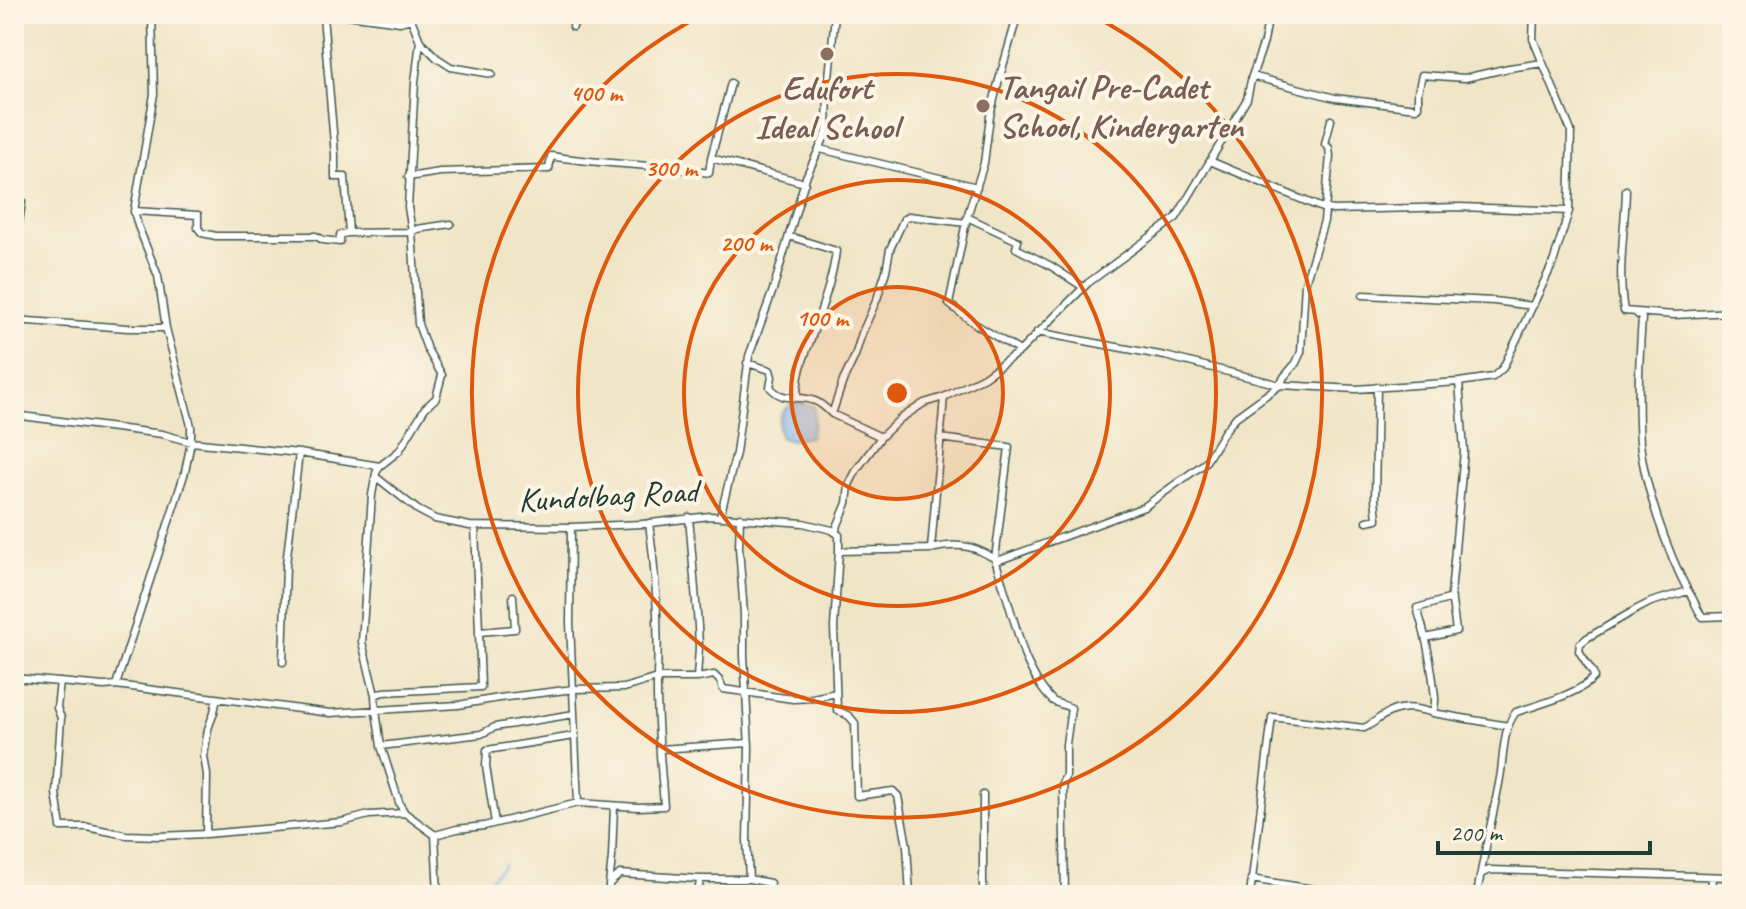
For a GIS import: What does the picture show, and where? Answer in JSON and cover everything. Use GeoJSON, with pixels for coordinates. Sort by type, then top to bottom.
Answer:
{"type":"FeatureCollection","features":[{"type":"Feature","properties":{"kind":"street"},"geometry":{"type":"LineString","coordinates":[[116,685],[185,472],[191,442],[191,426],[166,328],[158,276],[134,211],[154,94],[152,14]]}},
{"type":"Feature","properties":{"kind":"street"},"geometry":{"type":"LineString","coordinates":[[215,14],[284,17],[348,15],[400,22],[410,16],[420,41],[437,58],[451,67],[492,74]]}},
{"type":"Feature","properties":{"kind":"street"},"geometry":{"type":"LineString","coordinates":[[573,27],[575,14]]}},
{"type":"Feature","properties":{"kind":"street"},"geometry":{"type":"LineString","coordinates":[[720,517],[736,453],[747,363],[773,290],[806,177],[828,125],[835,14]]}},
{"type":"Feature","properties":{"kind":"street"},"geometry":{"type":"LineString","coordinates":[[1018,14],[993,102],[984,163],[967,220],[949,304],[1020,351]]}},
{"type":"Feature","properties":{"kind":"street"},"geometry":{"type":"LineString","coordinates":[[910,895],[907,846],[898,796],[893,791],[857,796],[855,723],[837,710],[834,627],[839,535],[835,532],[847,503],[849,485],[881,437],[900,419],[924,403],[944,397],[984,377],[1020,351],[1083,287],[1176,218],[1247,99],[1269,14]]}},
{"type":"Feature","properties":{"kind":"street"},"geometry":{"type":"LineString","coordinates":[[1037,332],[1165,356],[1280,385],[1356,389],[1493,377],[1503,368],[1553,263],[1569,211],[1571,131],[1533,39],[1534,14]]}},
{"type":"Feature","properties":{"kind":"street"},"geometry":{"type":"LineString","coordinates":[[323,16],[335,177],[345,177],[349,233]]}},
{"type":"Feature","properties":{"kind":"street"},"geometry":{"type":"LineString","coordinates":[[420,41],[408,207],[418,324],[427,349],[442,375],[436,398],[425,408],[399,451],[380,466],[376,477],[362,642],[375,695],[381,746],[405,813],[435,835],[578,803],[664,806],[656,586],[649,523]]}},
{"type":"Feature","properties":{"kind":"street"},"geometry":{"type":"LineString","coordinates":[[1252,76],[1335,98],[1416,108],[1422,75],[1465,78],[1543,63]]}},
{"type":"Feature","properties":{"kind":"street"},"geometry":{"type":"LineString","coordinates":[[408,177],[440,172],[549,169],[551,156],[709,173],[731,83]]}},
{"type":"Feature","properties":{"kind":"street"},"geometry":{"type":"LineString","coordinates":[[839,551],[931,549],[952,545],[979,550],[1000,560],[1144,507],[1205,463],[1236,417],[1280,385],[1301,352],[1305,283],[1324,221],[1330,156],[1325,144],[1331,120]]}},
{"type":"Feature","properties":{"kind":"street"},"geometry":{"type":"LineString","coordinates":[[820,149],[977,187]]}},
{"type":"Feature","properties":{"kind":"street"},"geometry":{"type":"LineString","coordinates":[[711,158],[805,183]]}},
{"type":"Feature","properties":{"kind":"street"},"geometry":{"type":"LineString","coordinates":[[1210,161],[1325,209],[1460,207],[1569,211]]}},
{"type":"Feature","properties":{"kind":"street"},"geometry":{"type":"LineString","coordinates":[[1626,190],[1621,270],[1624,311],[1674,315],[1732,312]]}},
{"type":"Feature","properties":{"kind":"street"},"geometry":{"type":"LineString","coordinates":[[14,256],[22,202]]}},
{"type":"Feature","properties":{"kind":"street"},"geometry":{"type":"LineString","coordinates":[[134,211],[198,215],[198,228],[202,233],[216,236],[316,236],[340,242],[340,235],[349,233],[412,232],[451,224]]}},
{"type":"Feature","properties":{"kind":"street"},"geometry":{"type":"LineString","coordinates":[[832,414],[877,299],[890,249],[904,219],[909,216],[967,220],[1018,241],[1016,248],[1083,287]]}},
{"type":"Feature","properties":{"kind":"street"},"geometry":{"type":"LineString","coordinates":[[789,236],[836,251],[829,284],[801,361],[797,398]]}},
{"type":"Feature","properties":{"kind":"street"},"geometry":{"type":"LineString","coordinates":[[1363,295],[1494,301],[1533,306]]}},
{"type":"Feature","properties":{"kind":"street"},"geometry":{"type":"LineString","coordinates":[[1636,313],[1642,318],[1638,406],[1641,446],[1667,543],[1676,569],[1695,600],[1697,611],[1703,617],[1732,616]]}},
{"type":"Feature","properties":{"kind":"street"},"geometry":{"type":"LineString","coordinates":[[14,320],[166,328]]}},
{"type":"Feature","properties":{"kind":"street"},"geometry":{"type":"LineString","coordinates":[[747,363],[770,370],[770,387],[783,397],[814,400],[832,414],[881,437]]}},
{"type":"Feature","properties":{"kind":"street"},"geometry":{"type":"LineString","coordinates":[[1426,638],[1456,631],[1452,598],[1464,451],[1459,382]]}},
{"type":"Feature","properties":{"kind":"street"},"geometry":{"type":"LineString","coordinates":[[1367,521],[1377,519],[1377,387]]}},
{"type":"Feature","properties":{"kind":"street"},"geometry":{"type":"LineString","coordinates":[[931,549],[944,397]]}},
{"type":"Feature","properties":{"kind":"street"},"geometry":{"type":"LineString","coordinates":[[14,415],[380,466]]}},
{"type":"Feature","properties":{"kind":"street"},"geometry":{"type":"LineString","coordinates":[[940,438],[1009,447],[995,559],[1031,671],[1056,704],[1071,708],[1063,781],[1065,895]]}},
{"type":"Feature","properties":{"kind":"street"},"geometry":{"type":"LineString","coordinates":[[283,662],[286,565],[299,453]]}},
{"type":"Feature","properties":{"kind":"street","name":"Kundolbag Road"},"geometry":{"type":"LineString","coordinates":[[376,477],[418,510],[435,519],[475,526],[571,527],[649,523],[689,517],[740,517],[803,523],[835,532]]}},
{"type":"Feature","properties":{"kind":"street"},"geometry":{"type":"LineString","coordinates":[[689,517],[698,626],[697,678]]}},
{"type":"Feature","properties":{"kind":"street"},"geometry":{"type":"LineString","coordinates":[[740,517],[749,743],[749,879]]}},
{"type":"Feature","properties":{"kind":"street"},"geometry":{"type":"LineString","coordinates":[[375,695],[481,687],[475,526]]}},
{"type":"Feature","properties":{"kind":"street"},"geometry":{"type":"LineString","coordinates":[[571,527],[570,623],[578,803]]}},
{"type":"Feature","properties":{"kind":"street"},"geometry":{"type":"LineString","coordinates":[[1477,895],[1511,718],[1516,712],[1591,682],[1593,673],[1579,651],[1580,644],[1587,638],[1651,602],[1688,591]]}},
{"type":"Feature","properties":{"kind":"street"},"geometry":{"type":"LineString","coordinates":[[479,632],[515,629],[513,596]]}},
{"type":"Feature","properties":{"kind":"street"},"geometry":{"type":"LineString","coordinates":[[1433,713],[1436,695],[1433,665],[1417,608],[1452,598]]}},
{"type":"Feature","properties":{"kind":"street"},"geometry":{"type":"LineString","coordinates":[[14,678],[116,685],[330,713],[458,705],[574,689],[624,688],[657,678],[714,675],[723,689],[793,699],[836,693]]}},
{"type":"Feature","properties":{"kind":"street"},"geometry":{"type":"LineString","coordinates":[[60,682],[56,793],[61,827],[87,827],[126,835],[206,834],[405,813]]}},
{"type":"Feature","properties":{"kind":"street"},"geometry":{"type":"LineString","coordinates":[[206,834],[207,775],[204,756],[217,698]]}},
{"type":"Feature","properties":{"kind":"street"},"geometry":{"type":"LineString","coordinates":[[1250,895],[1272,717],[1364,728],[1392,711],[1415,707],[1508,726]]}},
{"type":"Feature","properties":{"kind":"street"},"geometry":{"type":"LineString","coordinates":[[381,746],[481,734],[495,727],[574,714]]}},
{"type":"Feature","properties":{"kind":"street"},"geometry":{"type":"LineString","coordinates":[[495,823],[486,766],[487,750],[574,736]]}},
{"type":"Feature","properties":{"kind":"street"},"geometry":{"type":"LineString","coordinates":[[660,749],[749,743]]}},
{"type":"Feature","properties":{"kind":"street"},"geometry":{"type":"LineString","coordinates":[[983,795],[983,895]]}},
{"type":"Feature","properties":{"kind":"street"},"geometry":{"type":"LineString","coordinates":[[608,895],[614,806]]}},
{"type":"Feature","properties":{"kind":"street"},"geometry":{"type":"LineString","coordinates":[[435,835],[438,895]]}},
{"type":"Feature","properties":{"kind":"street"},"geometry":{"type":"LineString","coordinates":[[1480,874],[1489,870],[1732,877]]}},
{"type":"Feature","properties":{"kind":"street"},"geometry":{"type":"LineString","coordinates":[[610,883],[620,874],[749,879],[770,883],[768,895]]}},
{"type":"Feature","properties":{"kind":"street"},"geometry":{"type":"LineString","coordinates":[[1711,895],[1712,877]]}},
{"type":"Feature","properties":{"kind":"street"},"geometry":{"type":"LineString","coordinates":[[698,895],[700,879]]}},
{"type":"Feature","properties":{"kind":"street"},"geometry":{"type":"LineString","coordinates":[[1251,879],[1350,895]]}},
{"type":"Feature","properties":{"kind":"water"},"geometry":{"type":"Polygon","coordinates":[[[800,402],[814,407],[810,437],[781,438],[778,426],[781,415],[788,406],[800,402]]]}},
{"type":"Feature","properties":{"kind":"waterway"},"geometry":{"type":"LineString","coordinates":[[476,895],[504,864]]}},
{"type":"Feature","properties":{"kind":"place","name":"Edufort Ideal School"},"geometry":{"type":"Point","coordinates":[827,54]}},
{"type":"Feature","properties":{"kind":"place","name":"Tangail Pre-Cadet School, Kindergarten"},"geometry":{"type":"Point","coordinates":[983,106]}}]}
